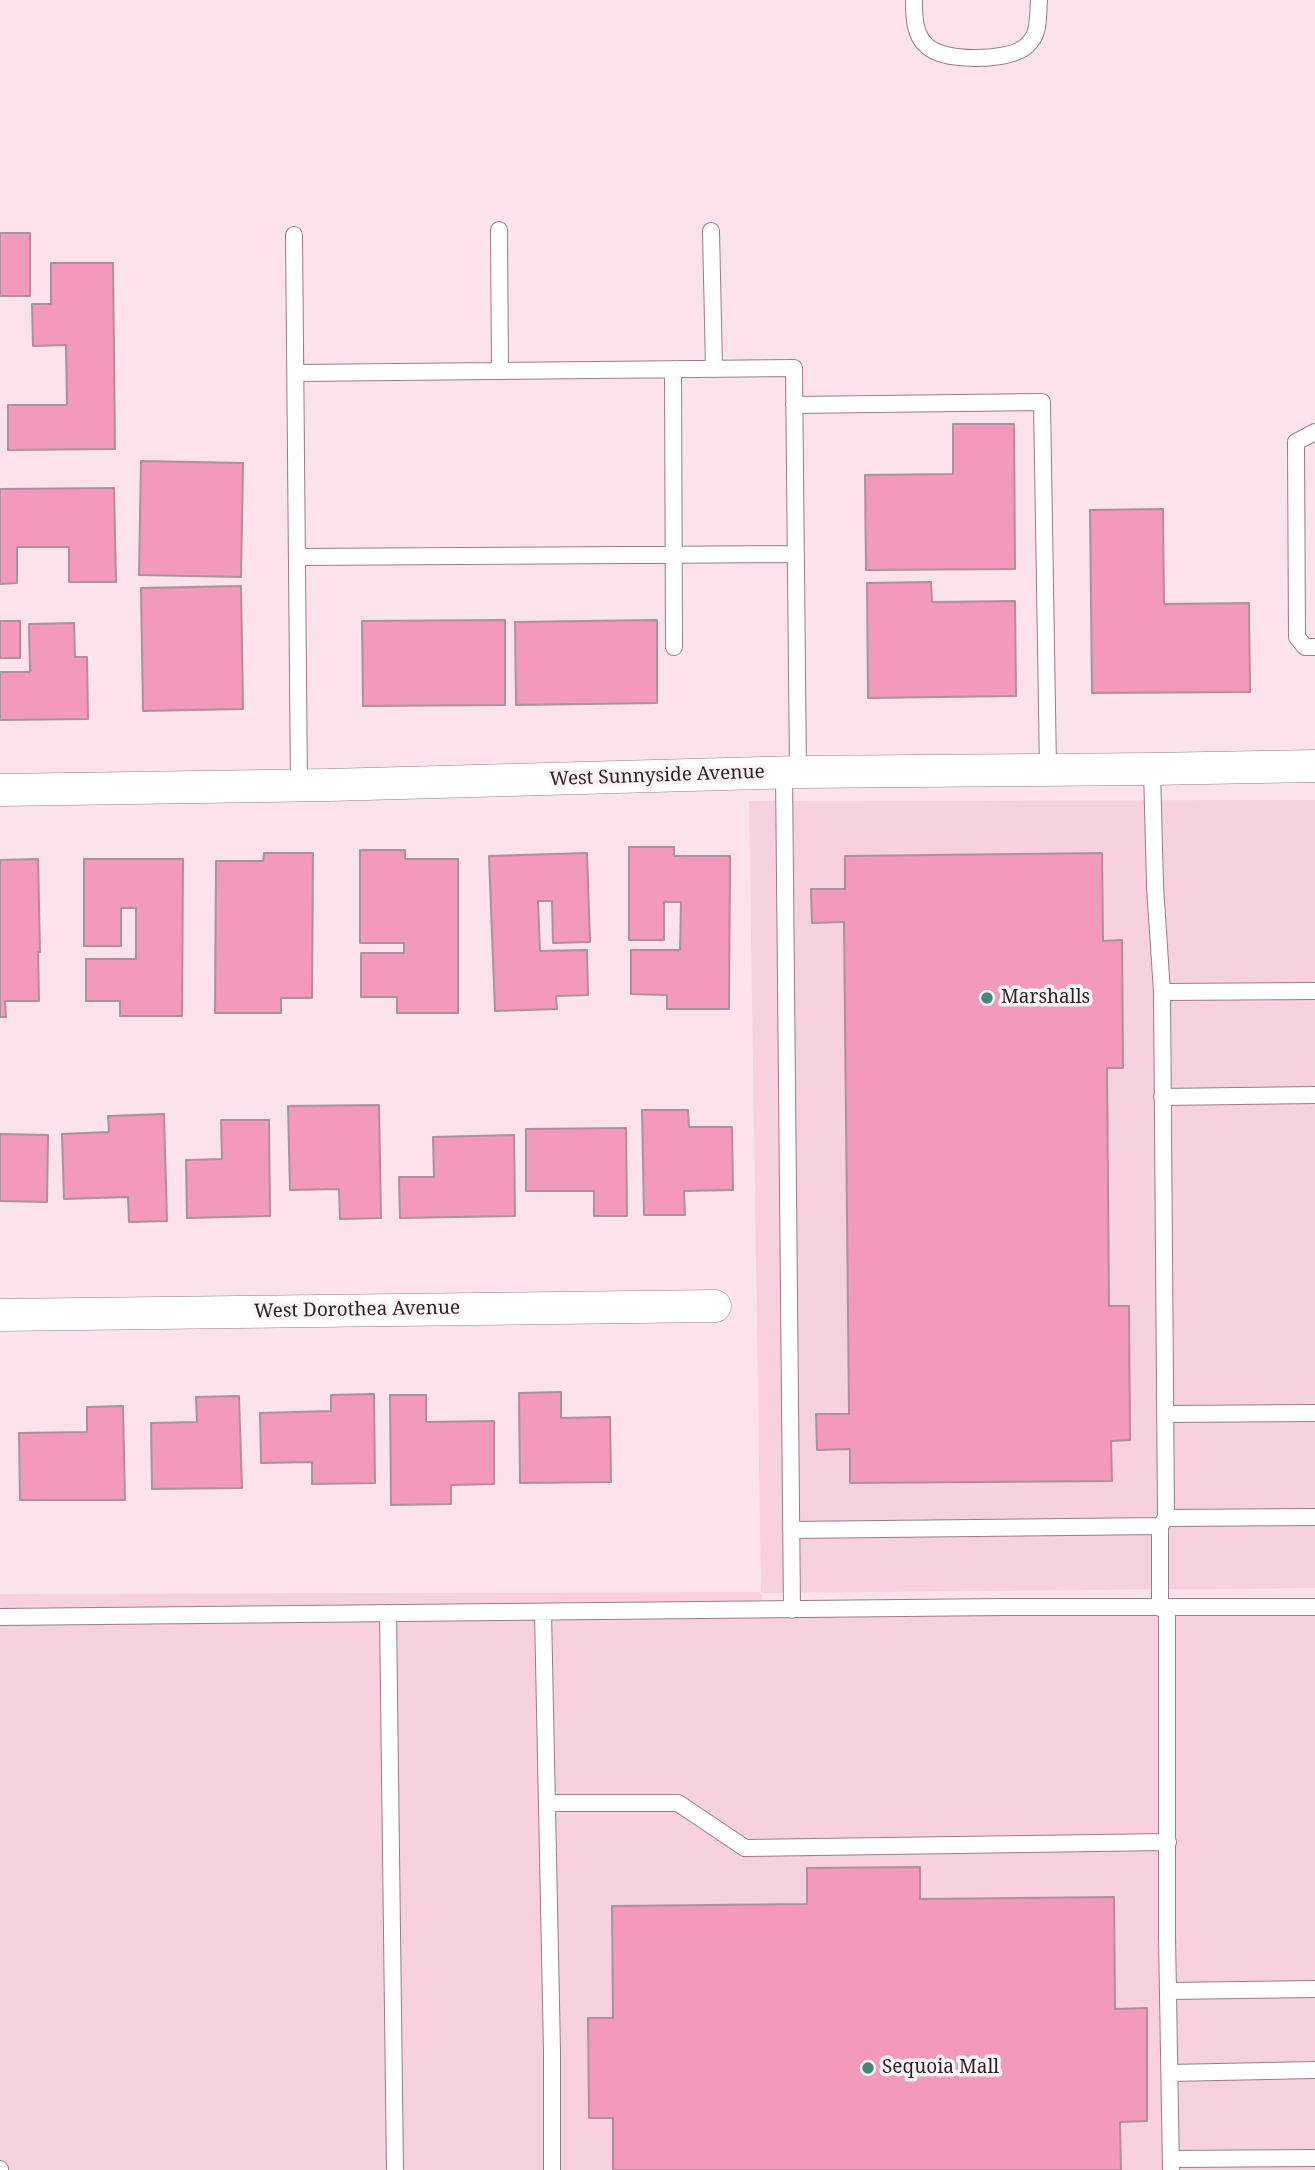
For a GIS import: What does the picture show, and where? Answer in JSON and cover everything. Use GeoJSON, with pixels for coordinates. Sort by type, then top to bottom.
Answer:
{"type":"FeatureCollection","features":[{"type":"Feature","properties":{"kind":"street","name":"West Sunnyside Avenue"},"geometry":{"type":"LineString","coordinates":[[0,790],[299,786],[791,772],[1315,766]]}},
{"type":"Feature","properties":{"kind":"street","name":"West Dorothea Avenue"},"geometry":{"type":"LineString","coordinates":[[0,1315],[715,1306]]}},
{"type":"Feature","properties":{"kind":"lane"},"geometry":{"type":"LineString","coordinates":[[914,0],[917,33],[927,47],[941,54],[960,58],[1006,56],[1023,49],[1035,36],[1039,0]]}},
{"type":"Feature","properties":{"kind":"lane"},"geometry":{"type":"LineString","coordinates":[[499,230],[500,371]]}},
{"type":"Feature","properties":{"kind":"lane"},"geometry":{"type":"LineString","coordinates":[[711,231],[714,368]]}},
{"type":"Feature","properties":{"kind":"lane"},"geometry":{"type":"LineString","coordinates":[[293,235],[299,786]]}},
{"type":"Feature","properties":{"kind":"lane"},"geometry":{"type":"LineString","coordinates":[[296,373],[794,368],[795,554],[791,772],[792,1610]]}},
{"type":"Feature","properties":{"kind":"lane"},"geometry":{"type":"LineString","coordinates":[[673,369],[674,647]]}},
{"type":"Feature","properties":{"kind":"lane"},"geometry":{"type":"LineString","coordinates":[[794,405],[1042,402],[1048,769]]}},
{"type":"Feature","properties":{"kind":"lane"},"geometry":{"type":"LineString","coordinates":[[1315,432],[1296,442],[1296,456],[1297,637],[1304,647],[1315,647]]}},
{"type":"Feature","properties":{"kind":"lane"},"geometry":{"type":"LineString","coordinates":[[298,556],[795,554]]}},
{"type":"Feature","properties":{"kind":"lane"},"geometry":{"type":"LineString","coordinates":[[1152,769],[1155,886],[1162,992],[1166,1414],[1163,1608],[1171,2164],[1315,2158]]}},
{"type":"Feature","properties":{"kind":"lane"},"geometry":{"type":"LineString","coordinates":[[1162,992],[1315,991]]}},
{"type":"Feature","properties":{"kind":"lane"},"geometry":{"type":"LineString","coordinates":[[1162,1097],[1315,1095]]}},
{"type":"Feature","properties":{"kind":"lane"},"geometry":{"type":"LineString","coordinates":[[1166,1414],[1315,1413]]}},
{"type":"Feature","properties":{"kind":"lane"},"geometry":{"type":"LineString","coordinates":[[791,1530],[1315,1517]]}},
{"type":"Feature","properties":{"kind":"lane"},"geometry":{"type":"LineString","coordinates":[[0,1617],[1003,1607],[1315,1607]]}},
{"type":"Feature","properties":{"kind":"lane"},"geometry":{"type":"LineString","coordinates":[[542,1612],[552,2052],[552,2170]]}},
{"type":"Feature","properties":{"kind":"lane"},"geometry":{"type":"LineString","coordinates":[[388,1613],[395,2170]]}},
{"type":"Feature","properties":{"kind":"lane"},"geometry":{"type":"LineString","coordinates":[[547,1802],[678,1803],[745,1848],[1168,1842]]}},
{"type":"Feature","properties":{"kind":"lane"},"geometry":{"type":"LineString","coordinates":[[1168,1991],[1315,1989]]}},
{"type":"Feature","properties":{"kind":"lane"},"geometry":{"type":"LineString","coordinates":[[1170,2073],[1315,2070]]}},
{"type":"Feature","properties":{"kind":"shaded area"},"geometry":{"type":"Polygon","coordinates":[[[1315,800],[1315,1588],[762,1593],[763,1614],[1315,1612],[1315,2170],[0,2170],[0,1594],[761,1592],[749,801],[1315,800]]]}},
{"type":"Feature","properties":{"kind":"building"},"geometry":{"type":"Polygon","coordinates":[[[0,233],[30,233],[30,296],[0,296],[0,233]]]}},
{"type":"Feature","properties":{"kind":"building"},"geometry":{"type":"Polygon","coordinates":[[[51,263],[113,263],[115,449],[8,450],[8,405],[67,405],[66,345],[33,346],[32,304],[51,304],[51,263]]]}},
{"type":"Feature","properties":{"kind":"building"},"geometry":{"type":"Polygon","coordinates":[[[953,424],[1014,424],[1015,569],[866,570],[865,475],[953,474],[953,424]]]}},
{"type":"Feature","properties":{"kind":"building"},"geometry":{"type":"Polygon","coordinates":[[[141,461],[243,463],[241,577],[139,575],[141,461]]]}},
{"type":"Feature","properties":{"kind":"building"},"geometry":{"type":"Polygon","coordinates":[[[114,488],[116,582],[69,582],[69,547],[17,547],[17,583],[0,584],[0,489],[114,488]]]}},
{"type":"Feature","properties":{"kind":"building"},"geometry":{"type":"Polygon","coordinates":[[[1163,509],[1164,604],[1249,603],[1250,692],[1092,693],[1090,510],[1163,509]]]}},
{"type":"Feature","properties":{"kind":"building"},"geometry":{"type":"Polygon","coordinates":[[[931,582],[932,602],[1015,601],[1016,696],[868,698],[867,583],[931,582]]]}},
{"type":"Feature","properties":{"kind":"building"},"geometry":{"type":"Polygon","coordinates":[[[241,586],[243,709],[143,711],[141,588],[241,586]]]}},
{"type":"Feature","properties":{"kind":"building"},"geometry":{"type":"Polygon","coordinates":[[[505,620],[505,705],[363,706],[362,621],[505,620]]]}},
{"type":"Feature","properties":{"kind":"building"},"geometry":{"type":"Polygon","coordinates":[[[657,620],[657,703],[516,705],[515,622],[657,620]]]}},
{"type":"Feature","properties":{"kind":"building"},"geometry":{"type":"Polygon","coordinates":[[[0,621],[20,621],[20,658],[0,658],[0,621]]]}},
{"type":"Feature","properties":{"kind":"building"},"geometry":{"type":"Polygon","coordinates":[[[74,623],[75,657],[87,657],[88,719],[0,720],[0,672],[30,672],[29,624],[74,623]]]}},
{"type":"Feature","properties":{"kind":"building"},"geometry":{"type":"Polygon","coordinates":[[[629,847],[674,847],[674,856],[730,856],[729,1009],[667,1009],[667,995],[631,994],[631,950],[680,950],[681,902],[664,902],[664,940],[629,940],[629,847]]]}},
{"type":"Feature","properties":{"kind":"building"},"geometry":{"type":"Polygon","coordinates":[[[360,850],[405,850],[405,859],[458,859],[458,1013],[397,1013],[397,997],[361,997],[361,953],[404,953],[404,943],[360,943],[360,850]]]}},
{"type":"Feature","properties":{"kind":"building"},"geometry":{"type":"Polygon","coordinates":[[[264,853],[313,853],[312,998],[281,998],[281,1013],[215,1013],[216,861],[263,861],[264,853]]]}},
{"type":"Feature","properties":{"kind":"building"},"geometry":{"type":"Polygon","coordinates":[[[587,853],[590,942],[553,943],[552,901],[538,901],[540,951],[587,950],[588,995],[556,996],[557,1009],[495,1011],[489,856],[587,853]]]}},
{"type":"Feature","properties":{"kind":"building"},"geometry":{"type":"Polygon","coordinates":[[[1102,853],[1103,941],[1122,940],[1123,1068],[1107,1068],[1109,1306],[1129,1306],[1130,1440],[1111,1441],[1112,1481],[850,1483],[850,1449],[817,1450],[816,1414],[849,1414],[844,922],[812,923],[811,889],[845,889],[845,856],[1102,853]]]}},
{"type":"Feature","properties":{"kind":"building"},"geometry":{"type":"Polygon","coordinates":[[[38,859],[39,1001],[5,1001],[6,1017],[0,1017],[0,860],[38,859]]]}},
{"type":"Feature","properties":{"kind":"building"},"geometry":{"type":"Polygon","coordinates":[[[84,859],[183,859],[182,1016],[120,1016],[120,1001],[86,1001],[86,959],[136,959],[136,908],[121,908],[121,946],[84,946],[84,859]]]}},
{"type":"Feature","properties":{"kind":"building"},"geometry":{"type":"Polygon","coordinates":[[[379,1105],[381,1218],[340,1219],[339,1189],[290,1190],[288,1106],[379,1105]]]}},
{"type":"Feature","properties":{"kind":"building"},"geometry":{"type":"Polygon","coordinates":[[[642,1110],[688,1110],[689,1127],[732,1127],[733,1190],[684,1191],[685,1215],[644,1215],[642,1110]]]}},
{"type":"Feature","properties":{"kind":"building"},"geometry":{"type":"Polygon","coordinates":[[[164,1114],[167,1221],[129,1222],[128,1197],[64,1199],[62,1134],[109,1132],[108,1116],[164,1114]]]}},
{"type":"Feature","properties":{"kind":"building"},"geometry":{"type":"Polygon","coordinates":[[[221,1120],[269,1120],[270,1216],[187,1218],[186,1160],[222,1159],[221,1120]]]}},
{"type":"Feature","properties":{"kind":"building"},"geometry":{"type":"Polygon","coordinates":[[[626,1128],[627,1216],[594,1216],[594,1191],[526,1191],[526,1129],[626,1128]]]}},
{"type":"Feature","properties":{"kind":"building"},"geometry":{"type":"Polygon","coordinates":[[[0,1134],[48,1135],[47,1202],[0,1201],[0,1134]]]}},
{"type":"Feature","properties":{"kind":"building"},"geometry":{"type":"Polygon","coordinates":[[[514,1135],[515,1216],[400,1218],[399,1177],[434,1177],[433,1137],[514,1135]]]}},
{"type":"Feature","properties":{"kind":"building"},"geometry":{"type":"Polygon","coordinates":[[[561,1392],[561,1418],[610,1417],[611,1482],[520,1483],[519,1393],[561,1392]]]}},
{"type":"Feature","properties":{"kind":"building"},"geometry":{"type":"Polygon","coordinates":[[[374,1394],[375,1483],[312,1484],[312,1462],[261,1463],[260,1413],[331,1411],[331,1395],[374,1394]]]}},
{"type":"Feature","properties":{"kind":"building"},"geometry":{"type":"Polygon","coordinates":[[[390,1395],[426,1395],[426,1422],[494,1421],[494,1484],[451,1485],[451,1504],[391,1505],[390,1395]]]}},
{"type":"Feature","properties":{"kind":"building"},"geometry":{"type":"Polygon","coordinates":[[[239,1396],[242,1488],[152,1489],[151,1423],[197,1422],[196,1397],[239,1396]]]}},
{"type":"Feature","properties":{"kind":"building"},"geometry":{"type":"Polygon","coordinates":[[[123,1406],[125,1500],[20,1500],[19,1433],[87,1432],[87,1407],[123,1406]]]}},
{"type":"Feature","properties":{"kind":"building","name":"Sequoia Mall"},"geometry":{"type":"Polygon","coordinates":[[[920,1867],[920,1899],[1114,1897],[1115,2009],[1147,2008],[1147,2121],[1120,2122],[1121,2170],[613,2170],[613,2118],[589,2118],[588,2018],[613,2018],[612,1906],[807,1904],[807,1868],[920,1867]]]}},
{"type":"Feature","properties":{"kind":"place","name":"Marshalls"},"geometry":{"type":"Point","coordinates":[987,998]}},
{"type":"Feature","properties":{"kind":"place","name":"Sequoia Mall"},"geometry":{"type":"Point","coordinates":[868,2068]}}]}
